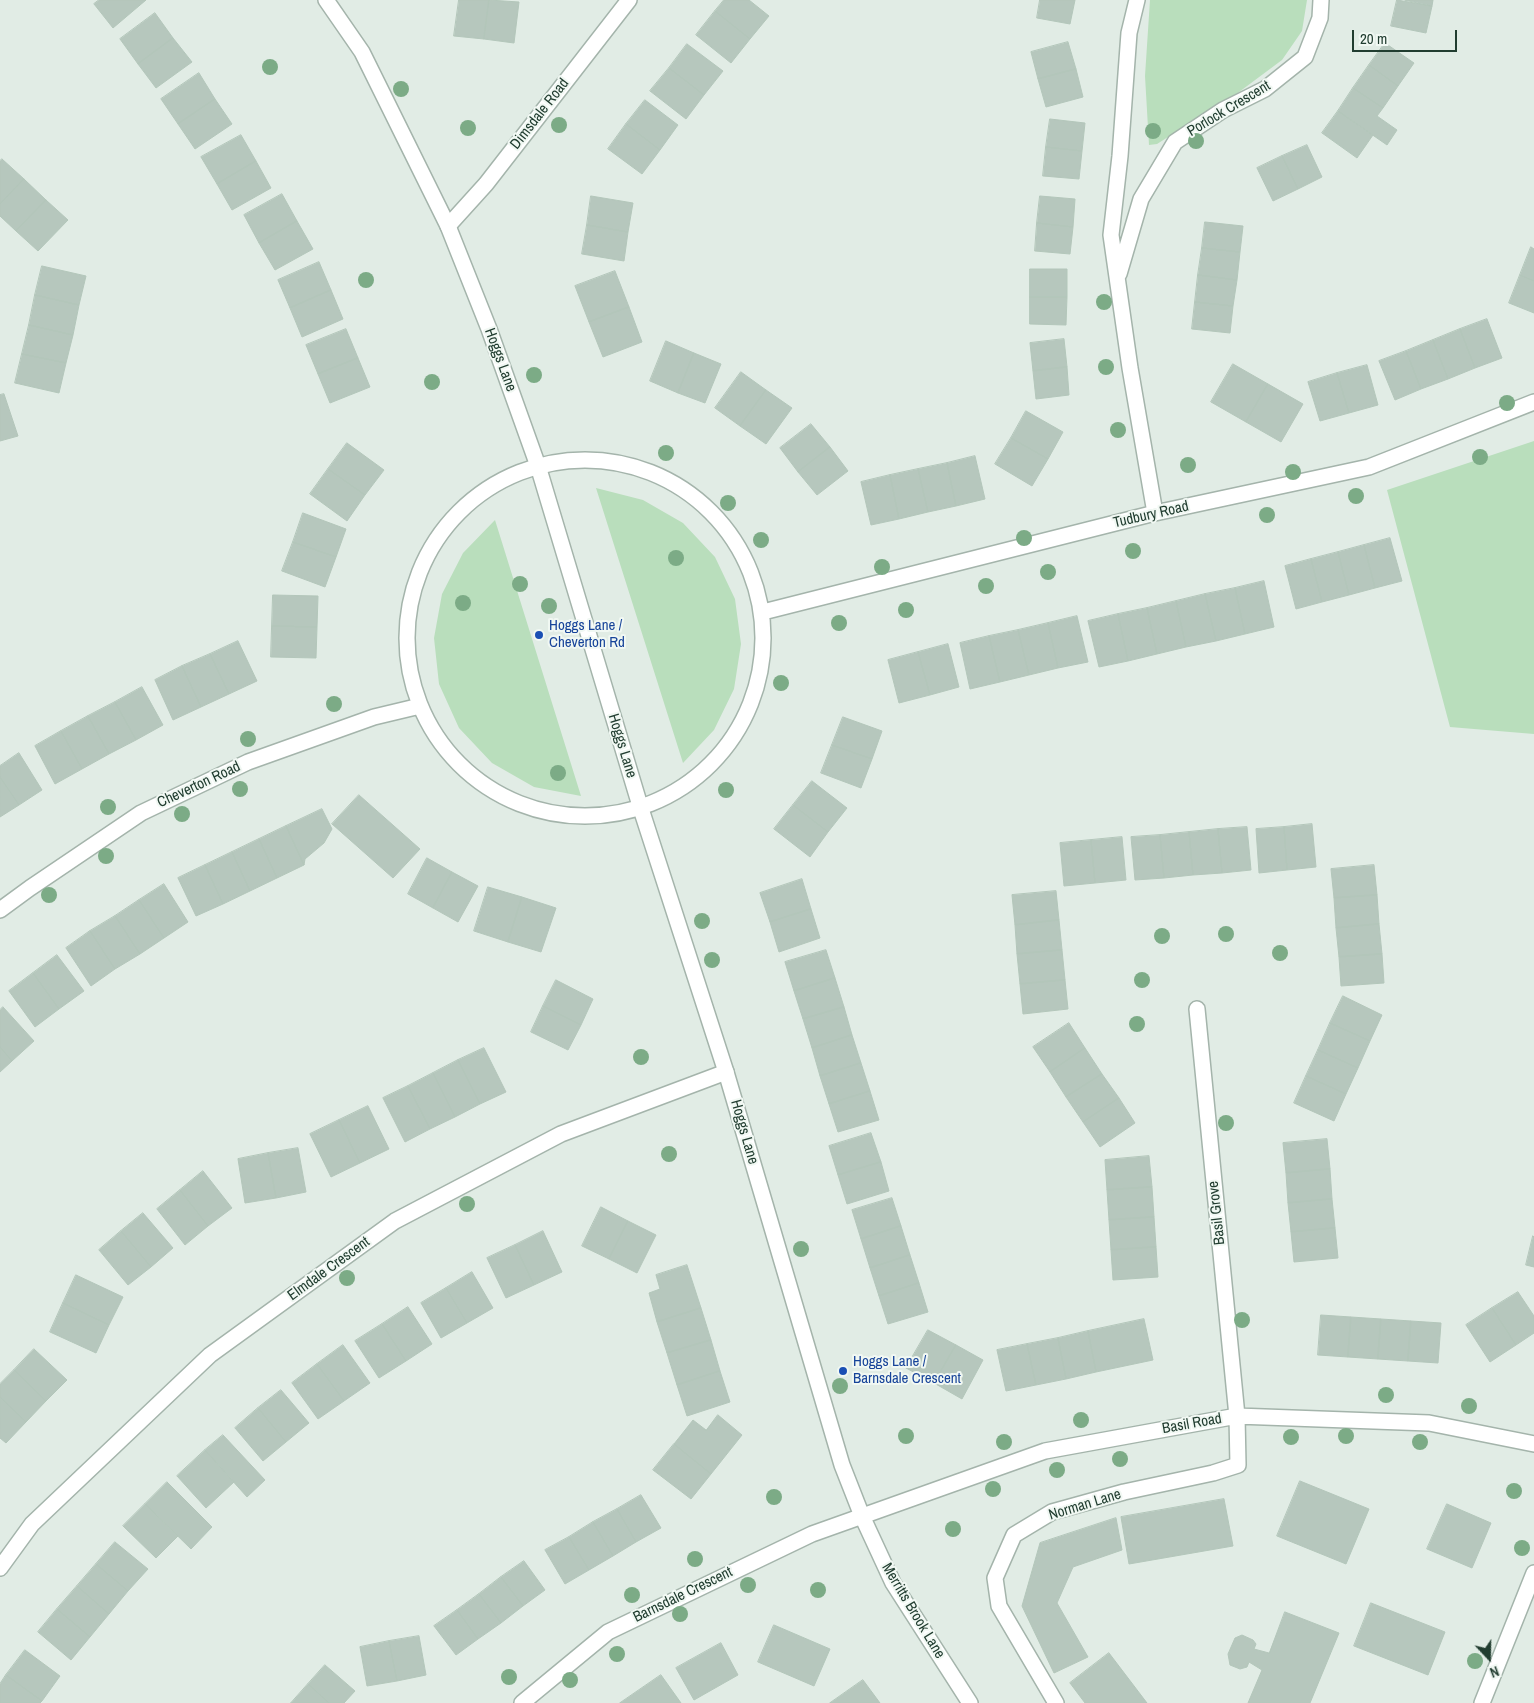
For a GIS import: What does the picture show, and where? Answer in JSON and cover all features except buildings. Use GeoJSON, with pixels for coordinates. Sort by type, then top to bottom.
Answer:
{"type":"FeatureCollection","features":[{"type":"Feature","properties":{"kind":"street","name":"Hoggs Lane"},"geometry":{"type":"LineString","coordinates":[[326,0],[362,52],[448,226],[489,329],[538,466],[641,809],[726,1072],[842,1465],[862,1516]]}},
{"type":"Feature","properties":{"kind":"street","name":"Dimsdale Road"},"geometry":{"type":"LineString","coordinates":[[448,226],[486,184],[629,0]]}},
{"type":"Feature","properties":{"kind":"street","name":"Porlock Crescent"},"geometry":{"type":"LineString","coordinates":[[1137,0],[1129,33],[1120,156],[1111,235],[1130,368],[1155,513]]}},
{"type":"Feature","properties":{"kind":"street","name":"Porlock Crescent"},"geometry":{"type":"LineString","coordinates":[[1118,278],[1141,199],[1175,142],[1223,110],[1265,89],[1304,57],[1320,18],[1321,0]]}},
{"type":"Feature","properties":{"kind":"street","name":"Tudbury Road"},"geometry":{"type":"LineString","coordinates":[[763,612],[1155,513],[1369,467],[1534,402]]}},
{"type":"Feature","properties":{"kind":"street"},"geometry":{"type":"LineString","coordinates":[[580,460],[623,464],[657,475],[688,492],[714,514],[734,539],[753,574],[763,612],[762,665],[746,716],[711,766],[665,800],[641,809],[587,817],[545,812],[505,798],[472,777],[444,749],[420,706],[408,663],[408,618],[414,587],[426,558],[444,530],[467,505],[509,476],[538,466],[580,460]]}},
{"type":"Feature","properties":{"kind":"street","name":"Cheverton Road"},"geometry":{"type":"LineString","coordinates":[[0,910],[141,813],[248,762],[374,717],[420,706]]}},
{"type":"Feature","properties":{"kind":"street","name":"Basil Grove"},"geometry":{"type":"LineString","coordinates":[[1197,1009],[1237,1416]]}},
{"type":"Feature","properties":{"kind":"street","name":"Elmdale Crescent"},"geometry":{"type":"LineString","coordinates":[[0,1568],[32,1524],[210,1355],[395,1221],[561,1134],[726,1072]]}},
{"type":"Feature","properties":{"kind":"street","name":"Basil Road"},"geometry":{"type":"LineString","coordinates":[[862,1516],[1044,1451],[1237,1416],[1429,1423],[1534,1444]]}},
{"type":"Feature","properties":{"kind":"street","name":"Norman Lane"},"geometry":{"type":"LineString","coordinates":[[1056,1703],[998,1606],[995,1578],[1014,1535],[1052,1512],[1124,1492],[1213,1473],[1238,1464],[1237,1416]]}},
{"type":"Feature","properties":{"kind":"street","name":"Barnsdale Crescent"},"geometry":{"type":"LineString","coordinates":[[522,1703],[608,1632],[812,1534],[862,1516]]}},
{"type":"Feature","properties":{"kind":"street","name":"Merritts Brook Lane"},"geometry":{"type":"LineString","coordinates":[[862,1516],[893,1582],[970,1703]]}},
{"type":"Feature","properties":{"kind":"street"},"geometry":{"type":"LineString","coordinates":[[1482,1703],[1534,1573]]}},
{"type":"Feature","properties":{"kind":"green space"},"geometry":{"type":"Polygon","coordinates":[[[1150,0],[1307,0],[1302,31],[1282,60],[1239,92],[1157,144],[1149,145],[1145,76],[1150,0]]]}},
{"type":"Feature","properties":{"kind":"green space"},"geometry":{"type":"Polygon","coordinates":[[[1534,441],[1534,734],[1450,727],[1387,490],[1534,441]]]}},
{"type":"Feature","properties":{"kind":"green space"},"geometry":{"type":"Polygon","coordinates":[[[596,488],[643,500],[683,523],[715,557],[735,599],[741,644],[734,689],[714,730],[683,763],[596,488]]]}},
{"type":"Feature","properties":{"kind":"green space"},"geometry":{"type":"Polygon","coordinates":[[[495,520],[581,796],[534,787],[492,763],[459,728],[439,684],[434,638],[442,594],[463,553],[495,520]]]}},
{"type":"Feature","properties":{"kind":"place","name":"Hoggs Lane / Cheverton Rd"},"geometry":{"type":"Point","coordinates":[539,635]}},
{"type":"Feature","properties":{"kind":"place","name":"Hoggs Lane / Barnsdale Crescent"},"geometry":{"type":"Point","coordinates":[843,1371]}}]}
